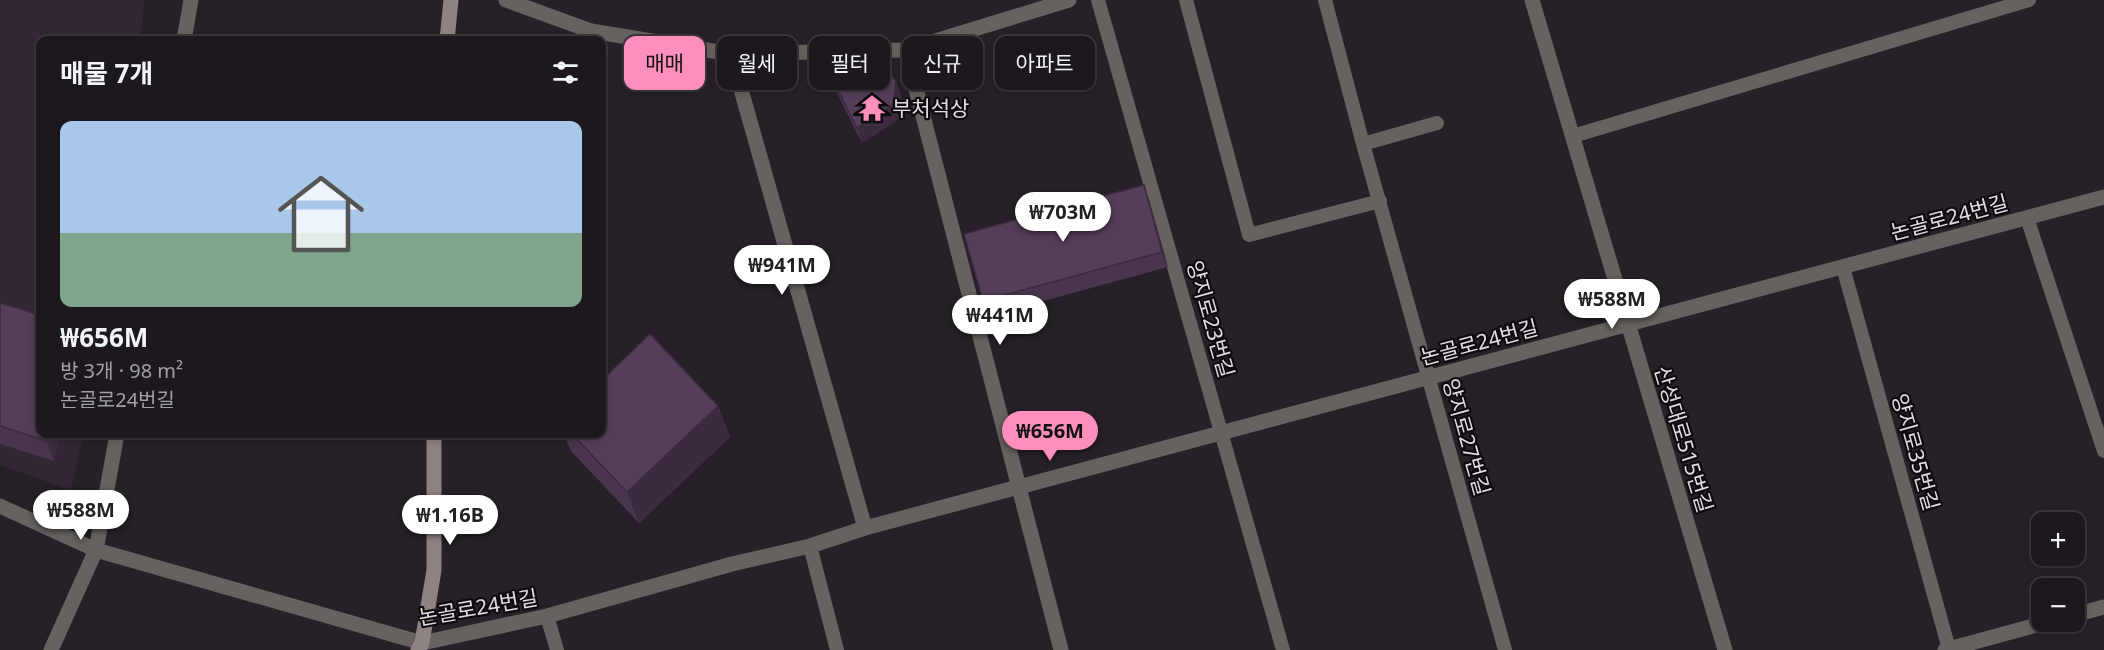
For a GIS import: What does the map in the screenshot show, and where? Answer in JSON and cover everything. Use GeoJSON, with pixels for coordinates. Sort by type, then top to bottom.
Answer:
{"type":"FeatureCollection","features":[{"type":"Feature","properties":{"kind":"street"},"geometry":{"type":"LineString","coordinates":[[185,36],[191,0]]}},
{"type":"Feature","properties":{"kind":"street"},"geometry":{"type":"LineString","coordinates":[[448,36],[452,0]]}},
{"type":"Feature","properties":{"kind":"street"},"geometry":{"type":"LineString","coordinates":[[506,0],[591,31],[717,52]]}},
{"type":"Feature","properties":{"kind":"street"},"geometry":{"type":"LineString","coordinates":[[952,36],[1070,0]]}},
{"type":"Feature","properties":{"kind":"street","name":"산성대로515번길"},"geometry":{"type":"LineString","coordinates":[[1532,0],[1725,650]]}},
{"type":"Feature","properties":{"kind":"street"},"geometry":{"type":"LineString","coordinates":[[797,52],[902,50]]}},
{"type":"Feature","properties":{"kind":"street"},"geometry":{"type":"LineString","coordinates":[[741,90],[865,528]]}},
{"type":"Feature","properties":{"kind":"street"},"geometry":{"type":"LineString","coordinates":[[918,90],[962,240],[1019,487],[1061,650]]}},
{"type":"Feature","properties":{"kind":"street","name":"논골로24번길"},"geometry":{"type":"LineString","coordinates":[[0,506],[96,550],[420,647],[547,616],[732,564],[810,546],[865,528],[2104,197]]}},
{"type":"Feature","properties":{"kind":"street"},"geometry":{"type":"LineString","coordinates":[[51,650],[96,550],[116,438]]}},
{"type":"Feature","properties":{"kind":"street"},"geometry":{"type":"LineString","coordinates":[[420,647],[434,570],[434,438]]}},
{"type":"Feature","properties":{"kind":"street"},"geometry":{"type":"LineString","coordinates":[[2085,612],[2104,607]]}},
{"type":"Feature","properties":{"kind":"street"},"geometry":{"type":"LineString","coordinates":[[1948,649],[2031,626]]}},
{"type":"Feature","properties":{"kind":"lane","name":"양지로23번길"},"geometry":{"type":"LineString","coordinates":[[1098,0],[1147,193],[1221,433],[1283,650]]}},
{"type":"Feature","properties":{"kind":"lane"},"geometry":{"type":"LineString","coordinates":[[1186,0],[1249,235],[1380,201]]}},
{"type":"Feature","properties":{"kind":"lane","name":"양지로27번길"},"geometry":{"type":"LineString","coordinates":[[1325,0],[1363,144],[1505,650]]}},
{"type":"Feature","properties":{"kind":"lane"},"geometry":{"type":"LineString","coordinates":[[1573,136],[2029,0]]}},
{"type":"Feature","properties":{"kind":"lane"},"geometry":{"type":"LineString","coordinates":[[1363,144],[1437,123]]}},
{"type":"Feature","properties":{"kind":"lane"},"geometry":{"type":"LineString","coordinates":[[2026,218],[2104,451]]}},
{"type":"Feature","properties":{"kind":"lane","name":"양지로35번길"},"geometry":{"type":"LineString","coordinates":[[1843,267],[1948,649]]}},
{"type":"Feature","properties":{"kind":"lane"},"geometry":{"type":"LineString","coordinates":[[810,546],[837,650]]}},
{"type":"Feature","properties":{"kind":"lane"},"geometry":{"type":"LineString","coordinates":[[547,616],[557,650]]}},
{"type":"Feature","properties":{"kind":"shaded area"},"geometry":{"type":"Polygon","coordinates":[[[0,0],[145,0],[140,36],[36,36],[36,438],[82,438],[71,490],[0,465],[0,0]]]}},
{"type":"Feature","properties":{"kind":"building"},"geometry":{"type":"Polygon","coordinates":[[[890,75],[896,81],[893,105],[857,128],[838,90],[890,90],[890,75]]]}},
{"type":"Feature","properties":{"kind":"building"},"geometry":{"type":"Polygon","coordinates":[[[1144,185],[1162,252],[983,301],[964,234],[1144,185]]]}},
{"type":"Feature","properties":{"kind":"building"},"geometry":{"type":"Polygon","coordinates":[[[0,303],[36,314],[36,437],[0,426],[0,303]]]}},
{"type":"Feature","properties":{"kind":"building"},"geometry":{"type":"Polygon","coordinates":[[[650,334],[718,406],[627,492],[576,438],[606,438],[606,376],[650,334]]]}},
{"type":"Feature","properties":{"kind":"place","name":"부처석상"},"geometry":{"type":"Point","coordinates":[872,108]}}]}
